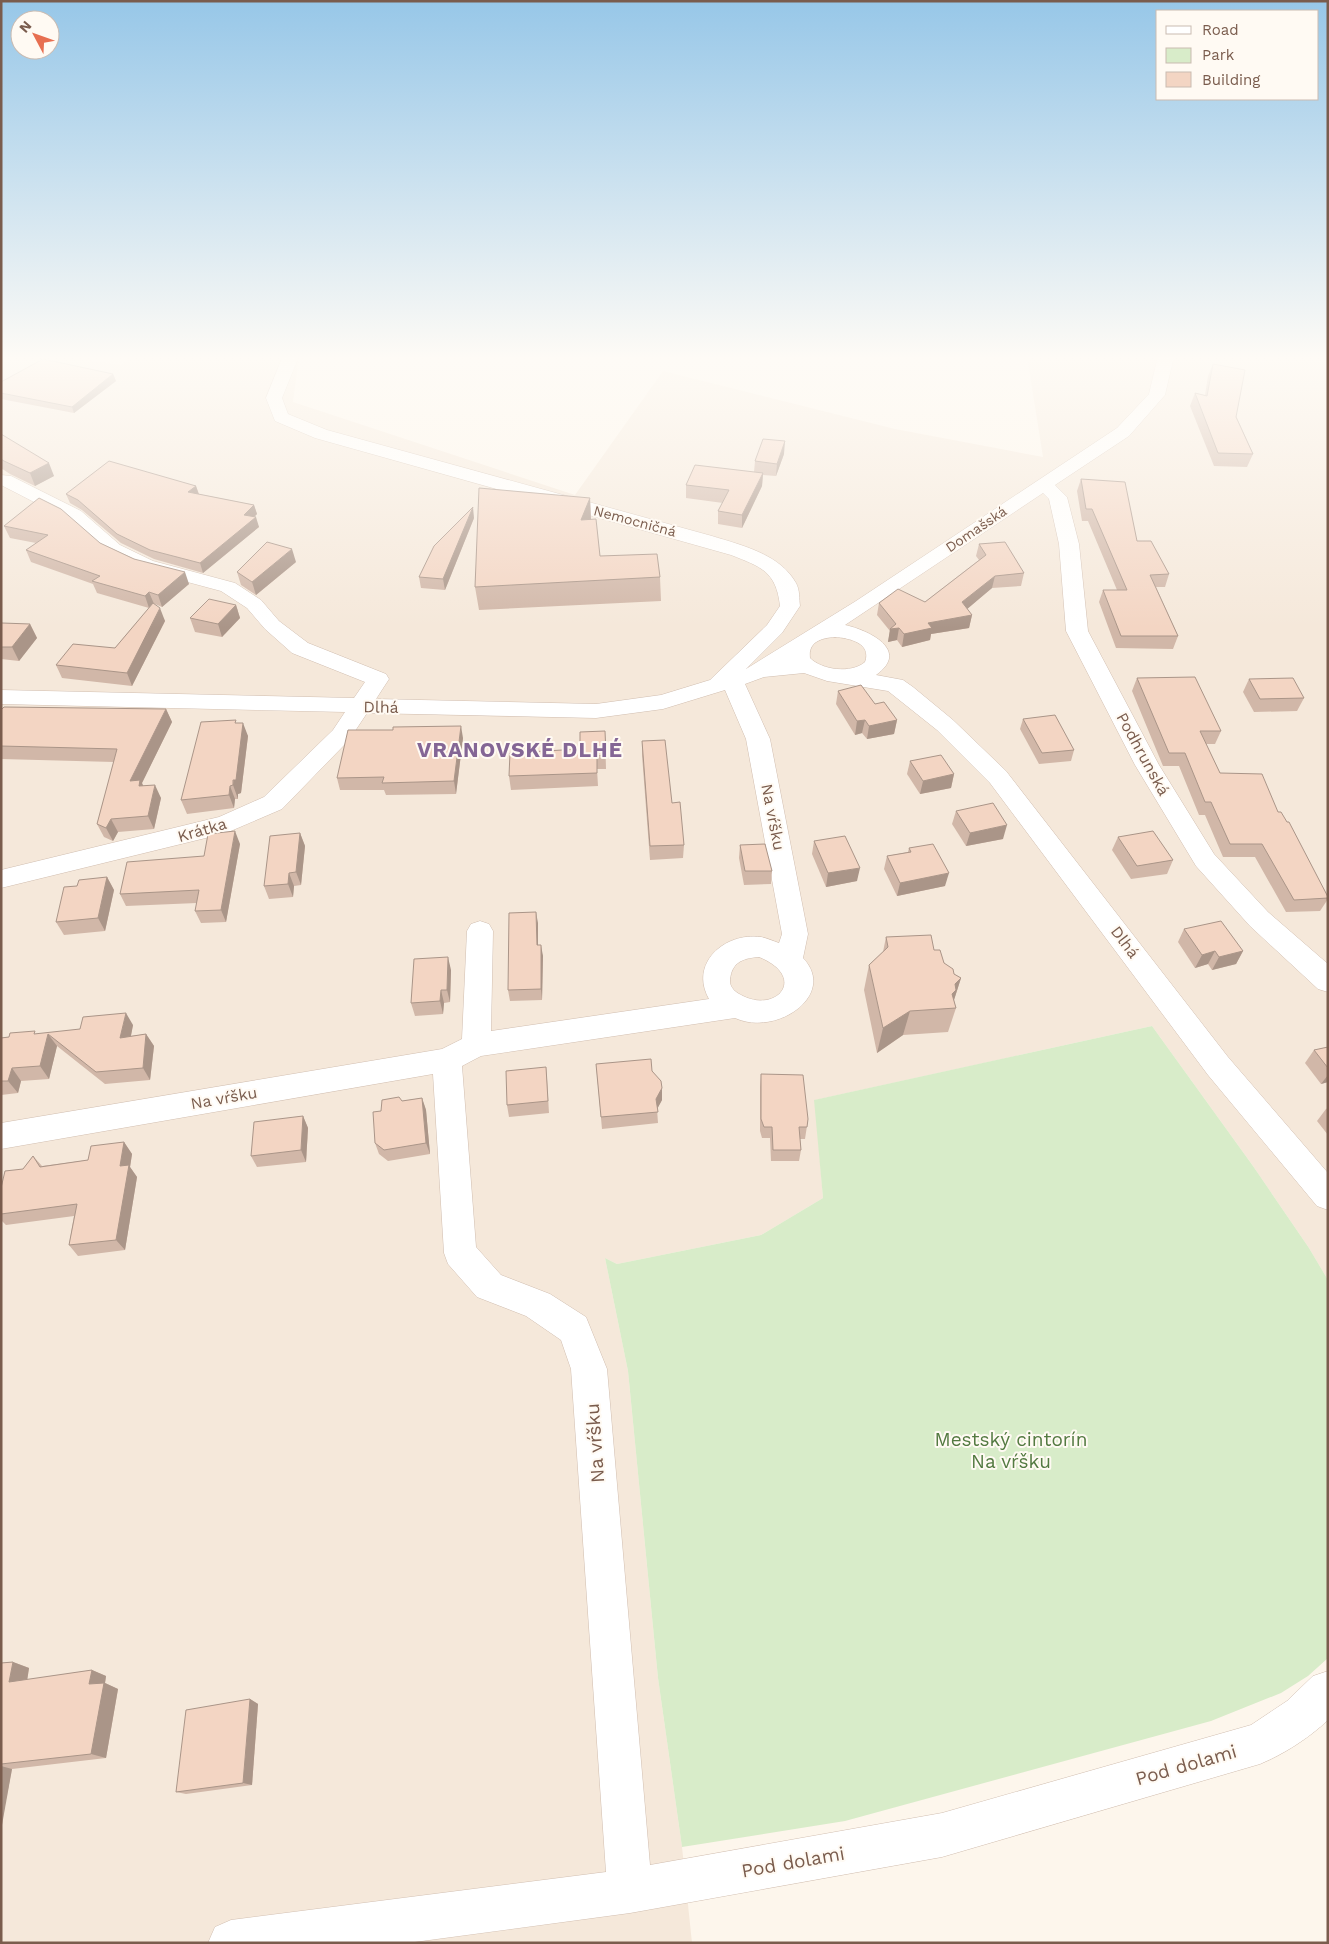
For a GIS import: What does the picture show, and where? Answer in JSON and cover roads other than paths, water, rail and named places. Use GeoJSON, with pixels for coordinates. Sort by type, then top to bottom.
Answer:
{"type":"FeatureCollection","features":[{"type":"Feature","properties":{"kind":"street","name":"Nemocničná"},"geometry":{"type":"LineString","coordinates":[[367,447],[705,540],[737,550],[767,564],[786,583],[790,606],[775,629],[737,674]]}},
{"type":"Feature","properties":{"kind":"street","name":"Domašská"},"geometry":{"type":"LineString","coordinates":[[737,674],[807,649],[854,611],[1100,447]]}},
{"type":"Feature","properties":{"kind":"street"},"geometry":{"type":"LineString","coordinates":[[5,480],[74,515],[113,549],[146,565],[228,587],[254,604],[272,625],[300,648],[378,679],[360,706]]}},
{"type":"Feature","properties":{"kind":"street","name":"Podhrunská"},"geometry":{"type":"LineString","coordinates":[[1043,484],[1058,497],[1069,544],[1077,631],[1147,765],[1205,860],[1259,919],[1328,981]]}},
{"type":"Feature","properties":{"kind":"street"},"geometry":{"type":"LineString","coordinates":[[854,611],[853,623],[856,633]]}},
{"type":"Feature","properties":{"kind":"street"},"geometry":{"type":"LineString","coordinates":[[839,630],[856,633],[870,642],[904,692],[845,676],[829,675],[807,649],[839,630]]}},
{"type":"Feature","properties":{"kind":"street"},"geometry":{"type":"LineString","coordinates":[[845,676],[870,668],[877,661],[877,652]]}},
{"type":"Feature","properties":{"kind":"street","name":"Dlhá"},"geometry":{"type":"LineString","coordinates":[[1,697],[596,711],[663,702],[737,674]]}},
{"type":"Feature","properties":{"kind":"street","name":"Na vŕšku"},"geometry":{"type":"LineString","coordinates":[[737,674],[758,739],[795,934],[789,959]]}},
{"type":"Feature","properties":{"kind":"street","name":"Dlhá"},"geometry":{"type":"LineString","coordinates":[[904,692],[945,725],[998,777],[1218,1066],[1328,1196]]}},
{"type":"Feature","properties":{"kind":"street","name":"Krátka"},"geometry":{"type":"LineString","coordinates":[[1,879],[226,824],[273,803],[341,735],[360,706]]}},
{"type":"Feature","properties":{"kind":"street","name":"Na vŕšku"},"geometry":{"type":"LineString","coordinates":[[480,931],[461,1053],[460,1253],[489,1286],[538,1305],[574,1330],[589,1369],[630,1891]]}},
{"type":"Feature","properties":{"kind":"street"},"geometry":{"type":"LineString","coordinates":[[761,947],[776,951],[789,959],[795,965],[800,980],[796,996],[789,1004],[780,1009],[757,1013],[734,1007],[722,998],[716,986],[715,973],[721,962],[732,953],[746,948],[761,947]]}},
{"type":"Feature","properties":{"kind":"street","name":"Na vŕšku"},"geometry":{"type":"LineString","coordinates":[[1,1136],[461,1053],[734,1007]]}},
{"type":"Feature","properties":{"kind":"street","name":"Pod dolami"},"geometry":{"type":"LineString","coordinates":[[231,1943],[630,1891],[942,1835],[1260,1744],[1315,1703]]}},
{"type":"Feature","properties":{"kind":"district","name":"VRANOVSKÉ DLHÉ"},"geometry":{"type":"Point","coordinates":[520,749]}},
{"type":"Feature","properties":{"kind":"park label","name":"Mestský cintorín Na vŕšku"},"geometry":{"type":"Point","coordinates":[1011,1450]}}]}
